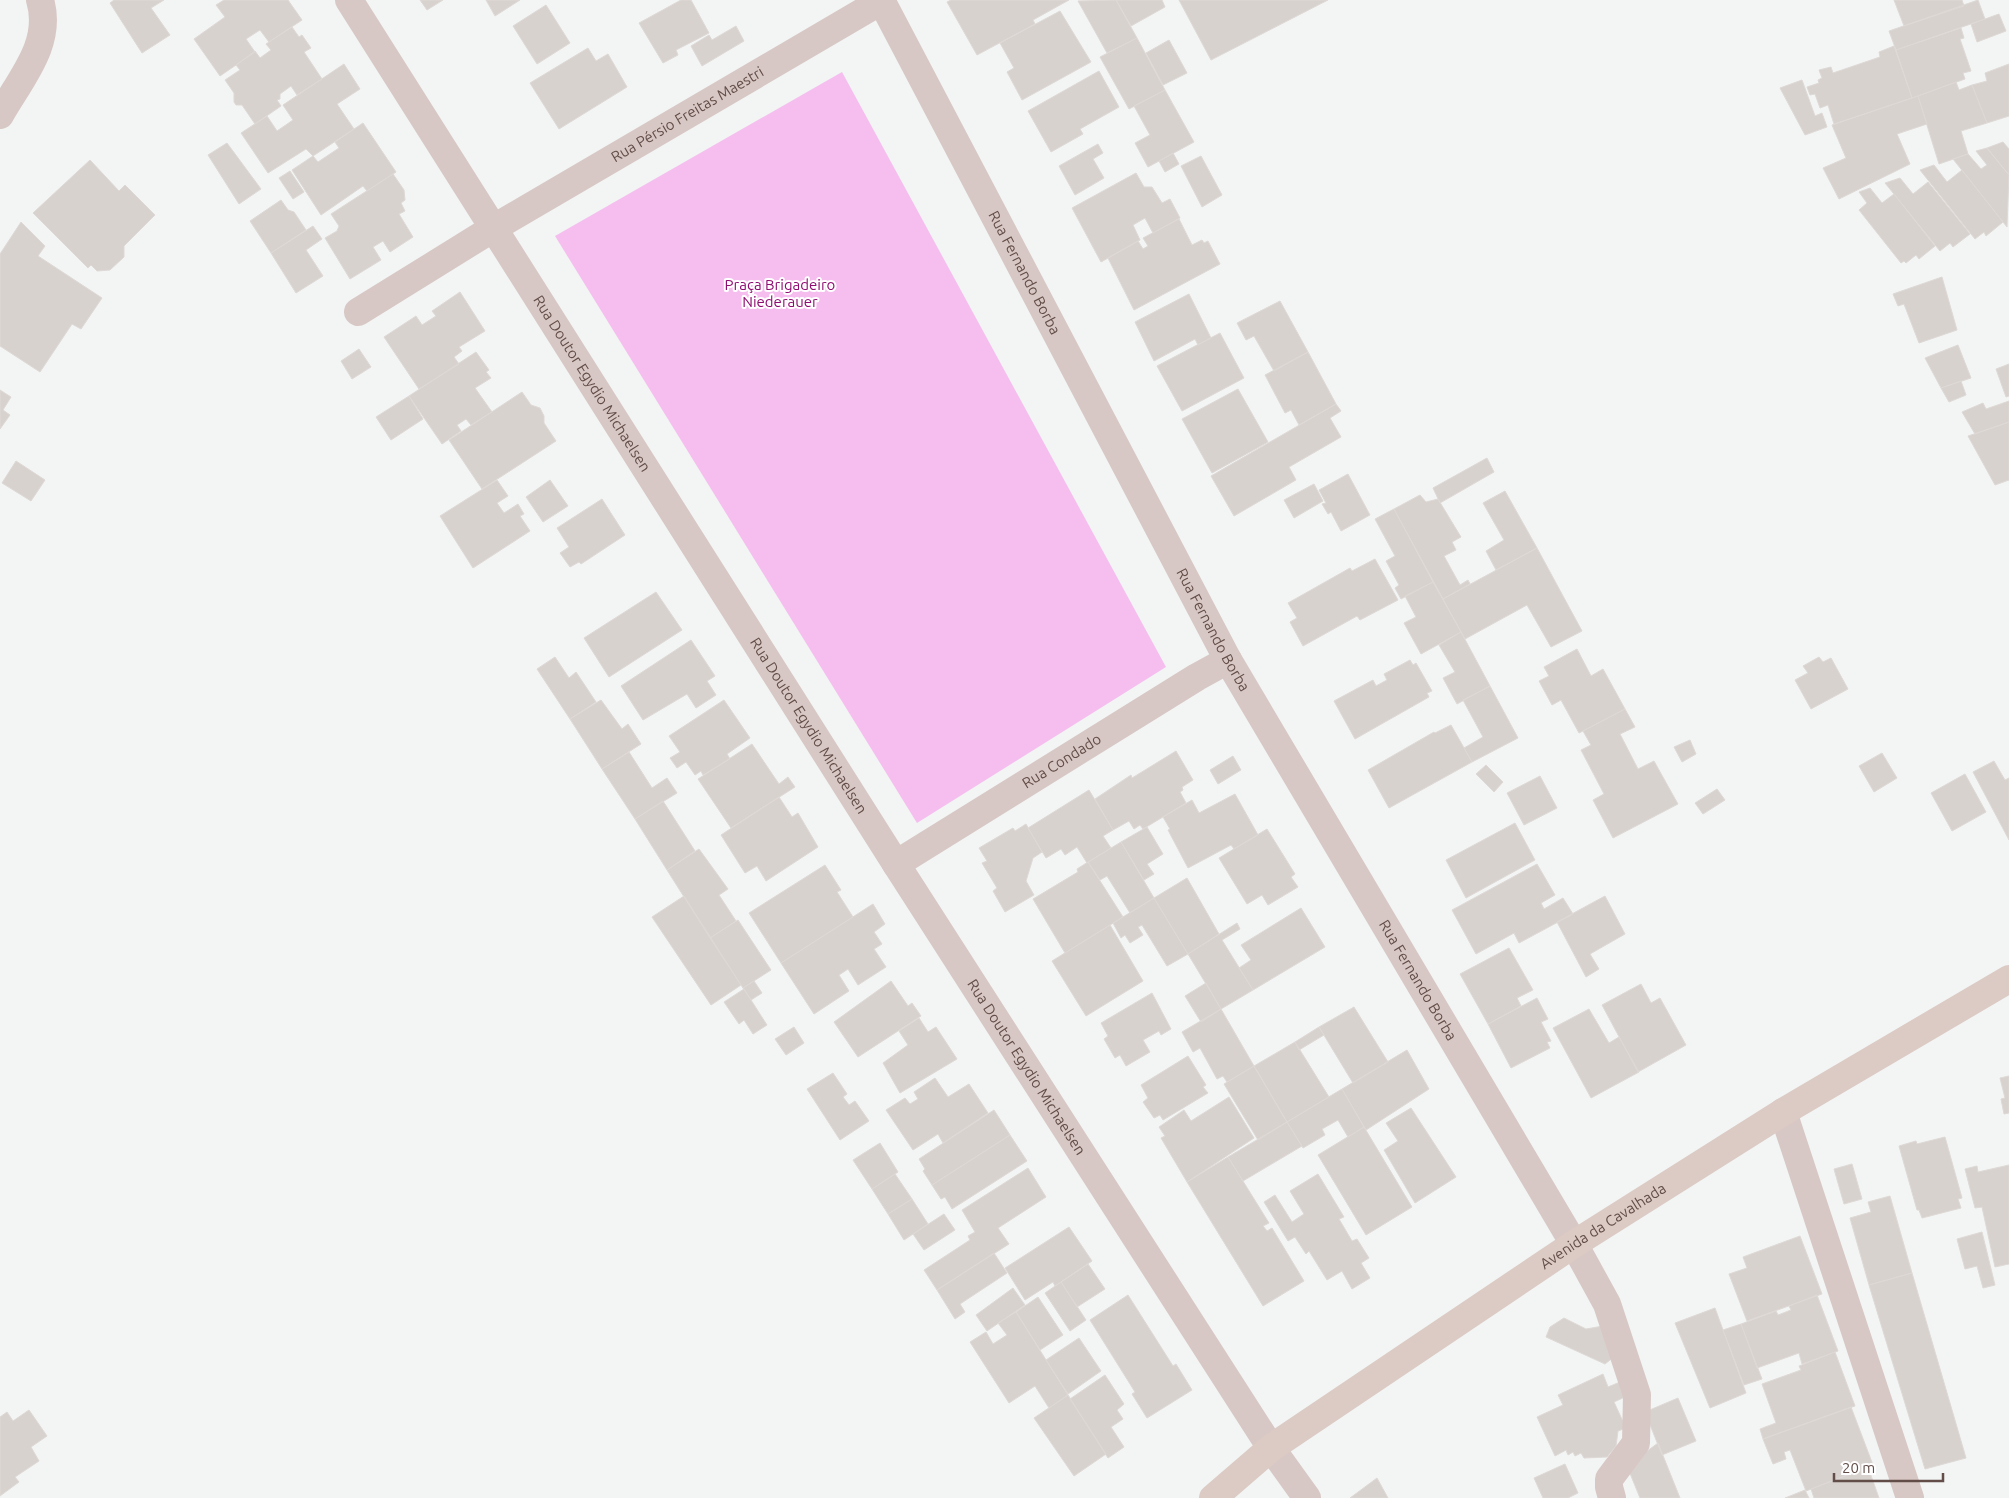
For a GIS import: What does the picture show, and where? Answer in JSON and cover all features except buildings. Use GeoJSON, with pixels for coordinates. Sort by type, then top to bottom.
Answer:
{"type":"FeatureCollection","features":[{"type":"Feature","properties":{"kind":"main road","name":"Avenida da Cavalhada"},"geometry":{"type":"LineString","coordinates":[[1213,1498],[1271,1448],[1574,1244],[1783,1112],[2009,979]]}},
{"type":"Feature","properties":{"kind":"street"},"geometry":{"type":"LineString","coordinates":[[0,115],[40,45],[44,24],[40,0]]}},
{"type":"Feature","properties":{"kind":"street","name":"Rua Doutor Egydio Michaelsen"},"geometry":{"type":"LineString","coordinates":[[349,0],[492,229],[896,864],[1271,1448],[1307,1498]]}},
{"type":"Feature","properties":{"kind":"street","name":"Rua Pérsio Freitas Maestri"},"geometry":{"type":"LineString","coordinates":[[358,312],[492,229],[882,0]]}},
{"type":"Feature","properties":{"kind":"street","name":"Rua Fernando Borba"},"geometry":{"type":"LineString","coordinates":[[882,0],[1228,660],[1574,1244],[1607,1304],[1637,1395],[1636,1443],[1609,1479],[1612,1498]]}},
{"type":"Feature","properties":{"kind":"street","name":"Rua Condado"},"geometry":{"type":"LineString","coordinates":[[896,864],[1189,682],[1228,660]]}},
{"type":"Feature","properties":{"kind":"street"},"geometry":{"type":"LineString","coordinates":[[1783,1112],[1910,1498]]}},
{"type":"Feature","properties":{"kind":"green space","name":"Praça Brigadeiro Niederauer"},"geometry":{"type":"Polygon","coordinates":[[[842,72],[1166,667],[917,823],[555,236],[842,72]]]}}]}
